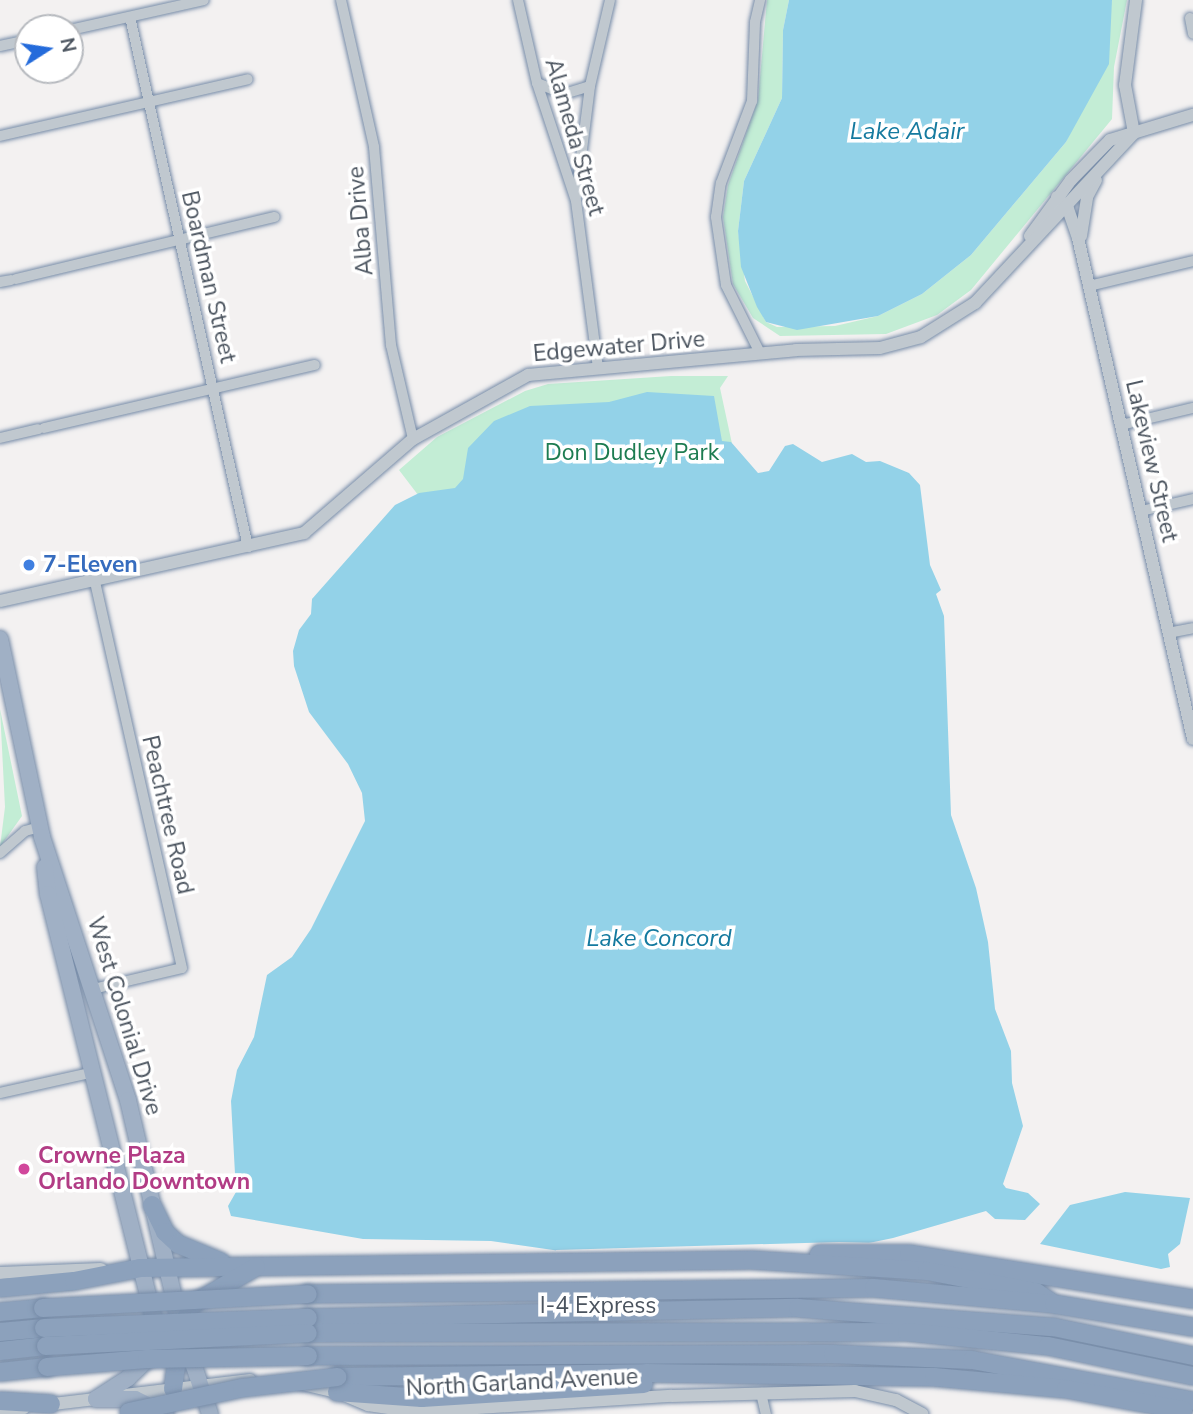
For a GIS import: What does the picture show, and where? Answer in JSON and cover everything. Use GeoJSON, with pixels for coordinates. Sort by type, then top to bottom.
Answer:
{"type":"FeatureCollection","features":[{"type":"Feature","properties":{"kind":"highway","name":"West Colonial Drive"},"geometry":{"type":"LineString","coordinates":[[0,639],[3,671],[41,832],[130,1108],[180,1321],[210,1414]]}},
{"type":"Feature","properties":{"kind":"highway","name":"West Colonial Drive"},"geometry":{"type":"LineString","coordinates":[[41,832],[48,894],[94,1072],[140,1268],[180,1414]]}},
{"type":"Feature","properties":{"kind":"highway"},"geometry":{"type":"LineString","coordinates":[[152,1205],[165,1232],[178,1244],[230,1266]]}},
{"type":"Feature","properties":{"kind":"highway"},"geometry":{"type":"LineString","coordinates":[[752,1260],[841,1251],[905,1254],[1193,1299]]}},
{"type":"Feature","properties":{"kind":"highway"},"geometry":{"type":"LineString","coordinates":[[0,1287],[74,1281],[140,1268],[167,1267],[752,1260],[927,1271],[1036,1292],[1054,1304]]}},
{"type":"Feature","properties":{"kind":"highway"},"geometry":{"type":"LineString","coordinates":[[96,1399],[128,1378],[161,1346],[193,1304],[259,1266]]}},
{"type":"Feature","properties":{"kind":"highway"},"geometry":{"type":"LineString","coordinates":[[0,1312],[308,1294],[770,1287],[874,1288],[1054,1304],[1193,1327]]}},
{"type":"Feature","properties":{"kind":"highway","name":"I-4 Express"},"geometry":{"type":"LineString","coordinates":[[0,1332],[45,1337],[798,1308],[1053,1327],[1193,1356]]}},
{"type":"Feature","properties":{"kind":"highway"},"geometry":{"type":"LineString","coordinates":[[173,1389],[180,1321]]}},
{"type":"Feature","properties":{"kind":"highway","name":"I-4 Express"},"geometry":{"type":"LineString","coordinates":[[308,1325],[907,1332],[1048,1346],[1193,1376]]}},
{"type":"Feature","properties":{"kind":"highway","name":"I-4 Express"},"geometry":{"type":"LineString","coordinates":[[0,1351],[45,1337]]}},
{"type":"Feature","properties":{"kind":"highway"},"geometry":{"type":"LineString","coordinates":[[0,1372],[147,1359],[833,1354],[972,1360],[1193,1401]]}},
{"type":"Feature","properties":{"kind":"highway"},"geometry":{"type":"LineString","coordinates":[[125,1413],[243,1388],[337,1384],[1010,1383],[1114,1396],[1193,1413]]}},
{"type":"Feature","properties":{"kind":"highway"},"geometry":{"type":"LineString","coordinates":[[96,1399],[135,1399],[166,1414]]}},
{"type":"Feature","properties":{"kind":"highway"},"geometry":{"type":"LineString","coordinates":[[0,1401],[51,1404]]}},
{"type":"Feature","properties":{"kind":"street"},"geometry":{"type":"LineString","coordinates":[[84,27],[166,4],[204,0]]}},
{"type":"Feature","properties":{"kind":"street","name":"Alba Drive"},"geometry":{"type":"LineString","coordinates":[[341,0],[370,122],[391,345],[413,439]]}},
{"type":"Feature","properties":{"kind":"street","name":"Alameda Street"},"geometry":{"type":"LineString","coordinates":[[518,0],[537,83],[576,201],[598,369]]}},
{"type":"Feature","properties":{"kind":"street"},"geometry":{"type":"LineString","coordinates":[[576,201],[590,86],[610,0]]}},
{"type":"Feature","properties":{"kind":"street"},"geometry":{"type":"LineString","coordinates":[[760,0],[755,22],[752,101],[721,183],[716,217],[726,285],[760,354]]}},
{"type":"Feature","properties":{"kind":"street"},"geometry":{"type":"LineString","coordinates":[[1134,133],[1125,85],[1136,0]]}},
{"type":"Feature","properties":{"kind":"street","name":"Boardman Street"},"geometry":{"type":"LineString","coordinates":[[130,16],[248,547]]}},
{"type":"Feature","properties":{"kind":"street"},"geometry":{"type":"LineString","coordinates":[[1189,18],[1193,34]]}},
{"type":"Feature","properties":{"kind":"street"},"geometry":{"type":"LineString","coordinates":[[0,136],[248,79]]}},
{"type":"Feature","properties":{"kind":"street"},"geometry":{"type":"LineString","coordinates":[[537,83],[564,94],[590,86]]}},
{"type":"Feature","properties":{"kind":"street","name":"Edgewater Drive"},"geometry":{"type":"LineString","coordinates":[[0,601],[248,547],[314,529],[413,439],[519,378],[545,371],[598,369],[760,354],[880,348],[921,337],[968,310],[1017,257],[1103,145],[1193,115]]}},
{"type":"Feature","properties":{"kind":"street","name":"Edgewater Drive"},"geometry":{"type":"LineString","coordinates":[[1061,202],[1134,133]]}},
{"type":"Feature","properties":{"kind":"street"},"geometry":{"type":"LineString","coordinates":[[1081,252],[1080,223],[1087,197],[1106,161]]}},
{"type":"Feature","properties":{"kind":"street","name":"Lakeview Street"},"geometry":{"type":"LineString","coordinates":[[1061,202],[1081,252],[1193,739]]}},
{"type":"Feature","properties":{"kind":"street"},"geometry":{"type":"LineString","coordinates":[[0,282],[275,217]]}},
{"type":"Feature","properties":{"kind":"street"},"geometry":{"type":"LineString","coordinates":[[1089,286],[1193,261]]}},
{"type":"Feature","properties":{"kind":"street"},"geometry":{"type":"LineString","coordinates":[[0,438],[315,365]]}},
{"type":"Feature","properties":{"kind":"street"},"geometry":{"type":"LineString","coordinates":[[1121,425],[1193,408]]}},
{"type":"Feature","properties":{"kind":"street"},"geometry":{"type":"LineString","coordinates":[[1140,511],[1193,499]]}},
{"type":"Feature","properties":{"kind":"street","name":"Peachtree Road"},"geometry":{"type":"LineString","coordinates":[[93,989],[182,968],[95,581]]}},
{"type":"Feature","properties":{"kind":"street"},"geometry":{"type":"LineString","coordinates":[[1168,633],[1193,628]]}},
{"type":"Feature","properties":{"kind":"street"},"geometry":{"type":"LineString","coordinates":[[0,853],[25,831],[41,832]]}},
{"type":"Feature","properties":{"kind":"street"},"geometry":{"type":"LineString","coordinates":[[0,1093],[94,1072]]}},
{"type":"Feature","properties":{"kind":"street"},"geometry":{"type":"LineString","coordinates":[[0,1273],[140,1268]]}},
{"type":"Feature","properties":{"kind":"street","name":"North Garland Avenue"},"geometry":{"type":"LineString","coordinates":[[0,1412],[201,1384],[286,1381],[337,1384],[368,1405],[427,1412],[762,1384],[864,1391],[896,1399],[922,1414]]}},
{"type":"Feature","properties":{"kind":"street"},"geometry":{"type":"LineString","coordinates":[[762,1384],[766,1414]]}},
{"type":"Feature","properties":{"kind":"green space"},"geometry":{"type":"Polygon","coordinates":[[[767,0],[789,0],[783,30],[782,98],[744,181],[738,231],[745,281],[766,322],[777,327],[835,326],[878,316],[922,294],[971,255],[1066,142],[1082,107],[1112,0],[1127,0],[1114,67],[1112,119],[971,290],[937,315],[886,334],[780,336],[753,318],[733,284],[723,217],[728,185],[758,100],[767,0]]]}},
{"type":"Feature","properties":{"kind":"green space","name":"Don Dudley Park"},"geometry":{"type":"Polygon","coordinates":[[[671,376],[728,376],[720,388],[745,504],[428,508],[399,470],[437,437],[525,391],[548,384],[671,376]]]}},
{"type":"Feature","properties":{"kind":"green space"},"geometry":{"type":"Polygon","coordinates":[[[0,709],[22,816],[0,847],[5,807],[0,709]]]}},
{"type":"Feature","properties":{"kind":"water","name":"Lake Adair"},"geometry":{"type":"Polygon","coordinates":[[[789,0],[1112,0],[1109,64],[1066,142],[971,255],[922,294],[878,316],[797,330],[766,322],[757,307],[741,267],[738,231],[744,181],[782,98],[783,30],[789,0]]]}},
{"type":"Feature","properties":{"kind":"water","name":"Lake Concord"},"geometry":{"type":"Polygon","coordinates":[[[647,392],[714,396],[722,441],[731,442],[758,473],[769,471],[785,446],[793,444],[822,462],[852,454],[866,462],[880,461],[909,473],[920,485],[930,565],[941,590],[936,594],[944,616],[951,815],[976,888],[988,942],[995,1009],[1011,1051],[1012,1083],[1023,1126],[1003,1184],[1006,1188],[1028,1193],[1040,1204],[1025,1220],[995,1219],[986,1211],[893,1238],[782,1261],[567,1252],[491,1241],[363,1239],[231,1216],[228,1206],[236,1192],[231,1101],[237,1070],[254,1037],[267,975],[292,957],[311,929],[365,821],[362,793],[348,764],[309,712],[294,666],[293,651],[299,630],[311,614],[312,599],[395,505],[419,493],[455,488],[463,479],[468,448],[494,421],[530,406],[609,402],[647,392]]]}},
{"type":"Feature","properties":{"kind":"water"},"geometry":{"type":"Polygon","coordinates":[[[1125,1192],[1190,1198],[1180,1244],[1168,1254],[1170,1267],[1161,1269],[1040,1244],[1070,1205],[1125,1192]]]}},
{"type":"Feature","properties":{"kind":"pier"},"geometry":{"type":"Polygon","coordinates":[[[884,1243],[783,1265],[556,1254],[556,1250],[884,1243]]]}},
{"type":"Feature","properties":{"kind":"place","name":"7-Eleven"},"geometry":{"type":"Point","coordinates":[29,565]}},
{"type":"Feature","properties":{"kind":"place","name":"Crowne Plaza Orlando Downtown"},"geometry":{"type":"Point","coordinates":[24,1169]}}]}
